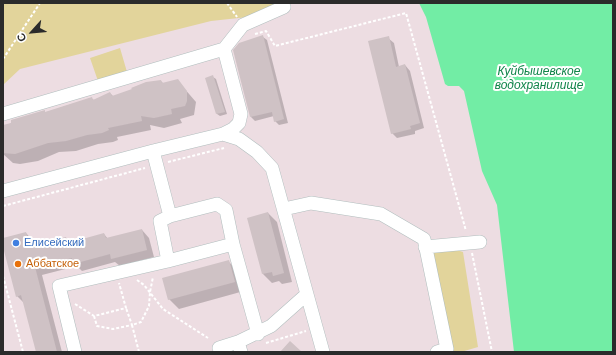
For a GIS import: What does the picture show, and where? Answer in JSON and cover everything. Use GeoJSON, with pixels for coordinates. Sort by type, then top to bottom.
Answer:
{"type":"FeatureCollection","features":[{"type":"Feature","properties":{"kind":"lane"},"geometry":{"type":"LineString","coordinates":[[3,114],[224,50],[243,25],[284,7]]}},
{"type":"Feature","properties":{"kind":"lane"},"geometry":{"type":"LineString","coordinates":[[3,191],[223,134],[233,129],[239,123],[242,114],[224,50]]}},
{"type":"Feature","properties":{"kind":"lane"},"geometry":{"type":"LineString","coordinates":[[223,134],[239,138],[257,152],[272,168],[323,352]]}},
{"type":"Feature","properties":{"kind":"lane"},"geometry":{"type":"LineString","coordinates":[[153,151],[170,216]]}},
{"type":"Feature","properties":{"kind":"lane"},"geometry":{"type":"LineString","coordinates":[[284,209],[311,203],[381,214],[424,240],[447,350],[437,352]]}},
{"type":"Feature","properties":{"kind":"lane"},"geometry":{"type":"LineString","coordinates":[[165,262],[160,221],[170,216],[217,204],[226,210],[233,244],[261,339]]}},
{"type":"Feature","properties":{"kind":"lane"},"geometry":{"type":"LineString","coordinates":[[425,247],[475,242]]}},
{"type":"Feature","properties":{"kind":"lane"},"geometry":{"type":"LineString","coordinates":[[75,352],[59,286],[165,262],[233,244]]}},
{"type":"Feature","properties":{"kind":"lane"},"geometry":{"type":"LineString","coordinates":[[219,348],[240,347],[261,339],[271,326],[307,294]]}},
{"type":"Feature","properties":{"kind":"path"},"geometry":{"type":"LineString","coordinates":[[3,59],[40,3]]}},
{"type":"Feature","properties":{"kind":"path"},"geometry":{"type":"LineString","coordinates":[[228,3],[243,25],[252,34],[266,31],[275,46],[406,13],[475,242],[492,352]]}},
{"type":"Feature","properties":{"kind":"path"},"geometry":{"type":"LineString","coordinates":[[61,295],[94,316],[97,326],[112,329],[132,326],[141,322],[149,306],[152,278],[159,272],[165,262]]}},
{"type":"Feature","properties":{"kind":"path"},"geometry":{"type":"LineString","coordinates":[[120,272],[144,285],[163,309],[208,338]]}},
{"type":"Feature","properties":{"kind":"path"},"geometry":{"type":"LineString","coordinates":[[120,272],[126,308],[139,352]]}},
{"type":"Feature","properties":{"kind":"path"},"geometry":{"type":"LineString","coordinates":[[3,276],[23,352]]}},
{"type":"Feature","properties":{"kind":"path"},"geometry":{"type":"LineString","coordinates":[[94,316],[126,308]]}},
{"type":"Feature","properties":{"kind":"path"},"geometry":{"type":"LineString","coordinates":[[261,339],[307,331],[309,338]]}},
{"type":"Feature","properties":{"kind":"shaded area"},"geometry":{"type":"Polygon","coordinates":[[[3,3],[284,3],[248,17],[211,21],[20,69],[3,85],[3,3]]]}},
{"type":"Feature","properties":{"kind":"shaded area"},"geometry":{"type":"Polygon","coordinates":[[[120,48],[127,72],[98,81],[90,58],[120,48]]]}},
{"type":"Feature","properties":{"kind":"shaded area"},"geometry":{"type":"Polygon","coordinates":[[[450,248],[463,252],[478,347],[461,352],[453,352],[432,251],[450,248]]]}},
{"type":"Feature","properties":{"kind":"water","name":"Куйбышевское водохранилище"},"geometry":{"type":"Polygon","coordinates":[[[419,3],[613,3],[613,352],[514,352],[497,205],[482,171],[464,91],[459,86],[448,86],[445,84],[426,17],[419,3]]]}},
{"type":"Feature","properties":{"kind":"building"},"geometry":{"type":"Polygon","coordinates":[[[263,35],[284,119],[274,122],[272,112],[250,117],[233,50],[239,43],[263,35]]]}},
{"type":"Feature","properties":{"kind":"building"},"geometry":{"type":"Polygon","coordinates":[[[389,36],[396,67],[405,64],[420,123],[410,126],[411,129],[391,134],[368,41],[389,36]]]}},
{"type":"Feature","properties":{"kind":"building"},"geometry":{"type":"Polygon","coordinates":[[[213,75],[225,112],[216,114],[205,78],[213,75]]]}},
{"type":"Feature","properties":{"kind":"building"},"geometry":{"type":"Polygon","coordinates":[[[178,79],[187,91],[187,101],[185,106],[171,109],[172,114],[154,118],[141,116],[142,121],[108,128],[109,130],[102,133],[87,135],[66,141],[48,143],[15,154],[3,153],[3,125],[11,123],[11,120],[45,110],[45,112],[92,97],[93,100],[110,92],[112,96],[146,82],[161,80],[162,83],[178,79]]]}},
{"type":"Feature","properties":{"kind":"building"},"geometry":{"type":"Polygon","coordinates":[[[268,212],[284,273],[273,276],[272,272],[262,274],[247,218],[268,212]]]}},
{"type":"Feature","properties":{"kind":"building"},"geometry":{"type":"Polygon","coordinates":[[[142,229],[147,250],[111,259],[110,254],[73,264],[72,258],[35,267],[57,352],[36,352],[21,295],[16,297],[3,247],[3,238],[26,232],[30,246],[66,237],[68,243],[104,233],[106,238],[142,229]]]}},
{"type":"Feature","properties":{"kind":"building"},"geometry":{"type":"Polygon","coordinates":[[[229,260],[235,282],[168,300],[162,278],[229,260]]]}},
{"type":"Feature","properties":{"kind":"building"},"geometry":{"type":"Polygon","coordinates":[[[290,341],[302,352],[280,352],[290,341]]]}},
{"type":"Feature","properties":{"kind":"place","name":"Елисейский"},"geometry":{"type":"Point","coordinates":[16,243]}},
{"type":"Feature","properties":{"kind":"place","name":"Аббатское"},"geometry":{"type":"Point","coordinates":[18,264]}}]}
